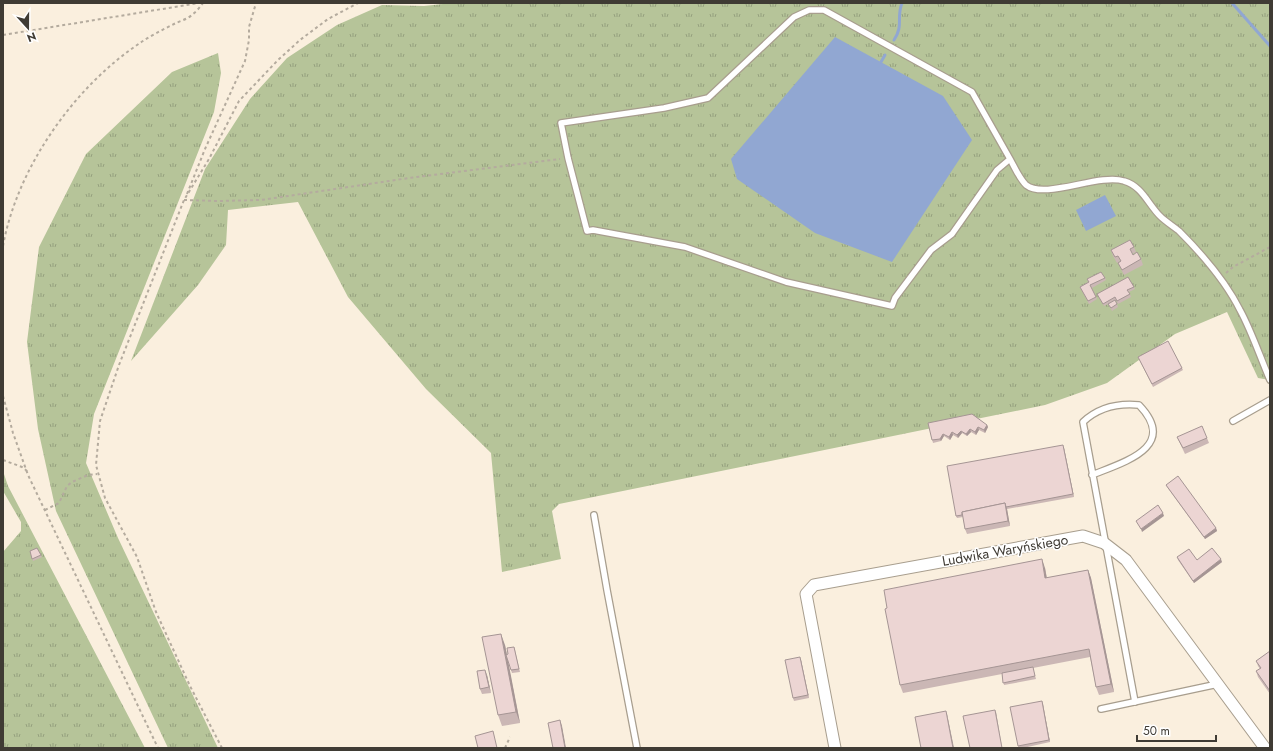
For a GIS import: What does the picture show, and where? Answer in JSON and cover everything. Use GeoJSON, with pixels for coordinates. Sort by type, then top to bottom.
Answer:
{"type":"FeatureCollection","features":[{"type":"Feature","properties":{"kind":"street","name":"Ludwika Waryńskiego"},"geometry":{"type":"LineString","coordinates":[[835,748],[806,594],[814,585],[1083,536],[1104,543],[1126,560],[1265,748]]}},
{"type":"Feature","properties":{"kind":"lane"},"geometry":{"type":"LineString","coordinates":[[1010,159],[997,170],[952,234],[931,250],[894,298],[892,306],[786,282],[686,246],[593,230],[587,231],[568,158],[561,124],[664,108],[708,98],[794,17],[804,12],[824,10],[972,92],[1010,159],[1021,180],[1028,186],[1037,190],[1050,189],[1102,180],[1125,181],[1140,190],[1160,216],[1178,230],[1199,253],[1219,279],[1240,310],[1270,380]]}},
{"type":"Feature","properties":{"kind":"lane"},"geometry":{"type":"LineString","coordinates":[[1233,421],[1270,400]]}},
{"type":"Feature","properties":{"kind":"lane"},"geometry":{"type":"LineString","coordinates":[[1092,475],[1131,459],[1143,452],[1151,441],[1154,430],[1147,413],[1139,405],[1126,404],[1104,408],[1092,414],[1083,422],[1092,475],[1104,543],[1135,702]]}},
{"type":"Feature","properties":{"kind":"lane"},"geometry":{"type":"LineString","coordinates":[[594,515],[637,748]]}},
{"type":"Feature","properties":{"kind":"lane"},"geometry":{"type":"LineString","coordinates":[[1101,709],[1218,684]]}},
{"type":"Feature","properties":{"kind":"path"},"geometry":{"type":"LineString","coordinates":[[3,35],[199,3]]}},
{"type":"Feature","properties":{"kind":"path"},"geometry":{"type":"LineString","coordinates":[[3,246],[6,230],[26,175],[51,134],[75,102],[114,62],[140,43],[193,15],[203,3]]}},
{"type":"Feature","properties":{"kind":"path"},"geometry":{"type":"LineString","coordinates":[[222,748],[190,686],[156,612],[137,557],[105,498],[97,474],[96,465],[100,421],[119,365],[205,149],[245,61],[249,40],[249,27],[256,3]]}},
{"type":"Feature","properties":{"kind":"path"},"geometry":{"type":"LineString","coordinates":[[184,200],[209,159],[239,101],[278,60],[300,40],[328,19],[358,3]]}},
{"type":"Feature","properties":{"kind":"path"},"geometry":{"type":"LineString","coordinates":[[184,200],[262,200],[409,178],[568,158]]}},
{"type":"Feature","properties":{"kind":"path"},"geometry":{"type":"LineString","coordinates":[[1219,279],[1233,267],[1270,247]]}},
{"type":"Feature","properties":{"kind":"path"},"geometry":{"type":"LineString","coordinates":[[3,396],[12,433],[27,471],[158,748]]}},
{"type":"Feature","properties":{"kind":"path"},"geometry":{"type":"LineString","coordinates":[[3,460],[22,467],[27,471]]}},
{"type":"Feature","properties":{"kind":"path"},"geometry":{"type":"LineString","coordinates":[[45,510],[59,503],[67,486],[72,482],[88,475],[97,474]]}},
{"type":"Feature","properties":{"kind":"path"},"geometry":{"type":"LineString","coordinates":[[505,748],[510,737]]}},
{"type":"Feature","properties":{"kind":"green space"},"geometry":{"type":"Polygon","coordinates":[[[452,3],[1270,3],[1270,380],[1258,378],[1227,312],[1175,334],[1107,383],[1045,405],[559,504],[552,511],[561,559],[502,572],[491,453],[426,389],[348,297],[298,202],[228,210],[226,245],[198,285],[131,361],[205,169],[250,99],[287,58],[337,25],[382,5],[424,6],[452,3]]]}},
{"type":"Feature","properties":{"kind":"green space"},"geometry":{"type":"Polygon","coordinates":[[[218,53],[221,73],[214,112],[94,414],[86,463],[118,538],[218,748],[168,748],[56,511],[38,429],[27,342],[39,247],[86,154],[172,72],[218,53]]]}},
{"type":"Feature","properties":{"kind":"green space"},"geometry":{"type":"Polygon","coordinates":[[[3,471],[8,486],[145,748],[3,748],[3,552],[21,531],[21,522],[3,491],[3,471]]]}},
{"type":"Feature","properties":{"kind":"water"},"geometry":{"type":"Polygon","coordinates":[[[835,37],[943,96],[972,140],[892,262],[815,233],[737,179],[731,159],[835,37]]]}},
{"type":"Feature","properties":{"kind":"water"},"geometry":{"type":"Polygon","coordinates":[[[1105,195],[1116,216],[1086,231],[1076,210],[1105,195]]]}},
{"type":"Feature","properties":{"kind":"building"},"geometry":{"type":"Polygon","coordinates":[[[1130,240],[1134,247],[1130,249],[1133,255],[1137,252],[1141,259],[1122,270],[1118,263],[1121,261],[1118,256],[1115,257],[1111,250],[1130,240]]]}},
{"type":"Feature","properties":{"kind":"building"},"geometry":{"type":"Polygon","coordinates":[[[1101,272],[1105,278],[1090,285],[1096,297],[1088,301],[1080,287],[1089,282],[1087,279],[1101,272]]]}},
{"type":"Feature","properties":{"kind":"building"},"geometry":{"type":"Polygon","coordinates":[[[1128,277],[1134,287],[1127,290],[1130,294],[1117,301],[1115,297],[1103,304],[1097,294],[1128,277]]]}},
{"type":"Feature","properties":{"kind":"building"},"geometry":{"type":"Polygon","coordinates":[[[1115,300],[1117,304],[1111,308],[1108,304],[1115,300]]]}},
{"type":"Feature","properties":{"kind":"building"},"geometry":{"type":"Polygon","coordinates":[[[1168,341],[1182,368],[1152,384],[1138,357],[1168,341]]]}},
{"type":"Feature","properties":{"kind":"building"},"geometry":{"type":"Polygon","coordinates":[[[972,414],[987,425],[984,430],[978,427],[975,432],[970,429],[966,434],[961,431],[957,435],[952,432],[949,437],[943,434],[940,439],[932,440],[928,423],[972,414]]]}},
{"type":"Feature","properties":{"kind":"building"},"geometry":{"type":"Polygon","coordinates":[[[1202,426],[1207,438],[1183,448],[1177,437],[1202,426]]]}},
{"type":"Feature","properties":{"kind":"building"},"geometry":{"type":"Polygon","coordinates":[[[1063,445],[1073,494],[1006,507],[1005,503],[962,512],[962,515],[956,516],[947,466],[1063,445]]]}},
{"type":"Feature","properties":{"kind":"building"},"geometry":{"type":"Polygon","coordinates":[[[1178,476],[1216,528],[1204,537],[1166,485],[1178,476]]]}},
{"type":"Feature","properties":{"kind":"building"},"geometry":{"type":"Polygon","coordinates":[[[1005,503],[1008,521],[965,529],[962,512],[1005,503]]]}},
{"type":"Feature","properties":{"kind":"building"},"geometry":{"type":"Polygon","coordinates":[[[1158,505],[1163,513],[1141,529],[1136,521],[1158,505]]]}},
{"type":"Feature","properties":{"kind":"building"},"geometry":{"type":"Polygon","coordinates":[[[37,548],[41,555],[32,559],[30,551],[37,548]]]}},
{"type":"Feature","properties":{"kind":"building"},"geometry":{"type":"Polygon","coordinates":[[[1212,548],[1221,559],[1193,581],[1177,557],[1189,549],[1197,560],[1212,548]]]}},
{"type":"Feature","properties":{"kind":"building"},"geometry":{"type":"Polygon","coordinates":[[[1042,559],[1045,578],[1088,570],[1111,684],[1096,687],[1089,649],[900,685],[885,609],[887,608],[884,590],[1042,559]]]}},
{"type":"Feature","properties":{"kind":"building"},"geometry":{"type":"Polygon","coordinates":[[[501,634],[516,712],[498,715],[482,637],[501,634]]]}},
{"type":"Feature","properties":{"kind":"building"},"geometry":{"type":"Polygon","coordinates":[[[514,647],[519,669],[511,670],[506,655],[508,654],[507,648],[514,647]]]}},
{"type":"Feature","properties":{"kind":"building"},"geometry":{"type":"Polygon","coordinates":[[[1270,651],[1270,691],[1256,671],[1261,668],[1256,661],[1270,651]]]}},
{"type":"Feature","properties":{"kind":"building"},"geometry":{"type":"Polygon","coordinates":[[[800,657],[808,695],[793,698],[785,660],[800,657]]]}},
{"type":"Feature","properties":{"kind":"building"},"geometry":{"type":"Polygon","coordinates":[[[1033,667],[1035,676],[1003,683],[1002,673],[1033,667]]]}},
{"type":"Feature","properties":{"kind":"building"},"geometry":{"type":"Polygon","coordinates":[[[485,670],[489,687],[480,689],[477,671],[485,670]]]}},
{"type":"Feature","properties":{"kind":"building"},"geometry":{"type":"Polygon","coordinates":[[[1042,701],[1049,740],[1018,746],[1010,707],[1042,701]]]}},
{"type":"Feature","properties":{"kind":"building"},"geometry":{"type":"Polygon","coordinates":[[[995,710],[1002,748],[970,748],[963,716],[995,710]]]}},
{"type":"Feature","properties":{"kind":"building"},"geometry":{"type":"Polygon","coordinates":[[[946,711],[953,748],[921,748],[915,717],[946,711]]]}},
{"type":"Feature","properties":{"kind":"building"},"geometry":{"type":"Polygon","coordinates":[[[560,720],[565,748],[553,748],[548,723],[560,720]]]}},
{"type":"Feature","properties":{"kind":"building"},"geometry":{"type":"Polygon","coordinates":[[[493,731],[497,748],[478,748],[475,736],[493,731]]]}},
{"type":"Feature","properties":{"kind":"waterway"},"geometry":{"type":"LineString","coordinates":[[894,40],[899,30],[900,8],[902,3]]}},
{"type":"Feature","properties":{"kind":"waterway"},"geometry":{"type":"LineString","coordinates":[[1232,3],[1270,46]]}},
{"type":"Feature","properties":{"kind":"waterway"},"geometry":{"type":"LineString","coordinates":[[881,62],[885,55]]}}]}
